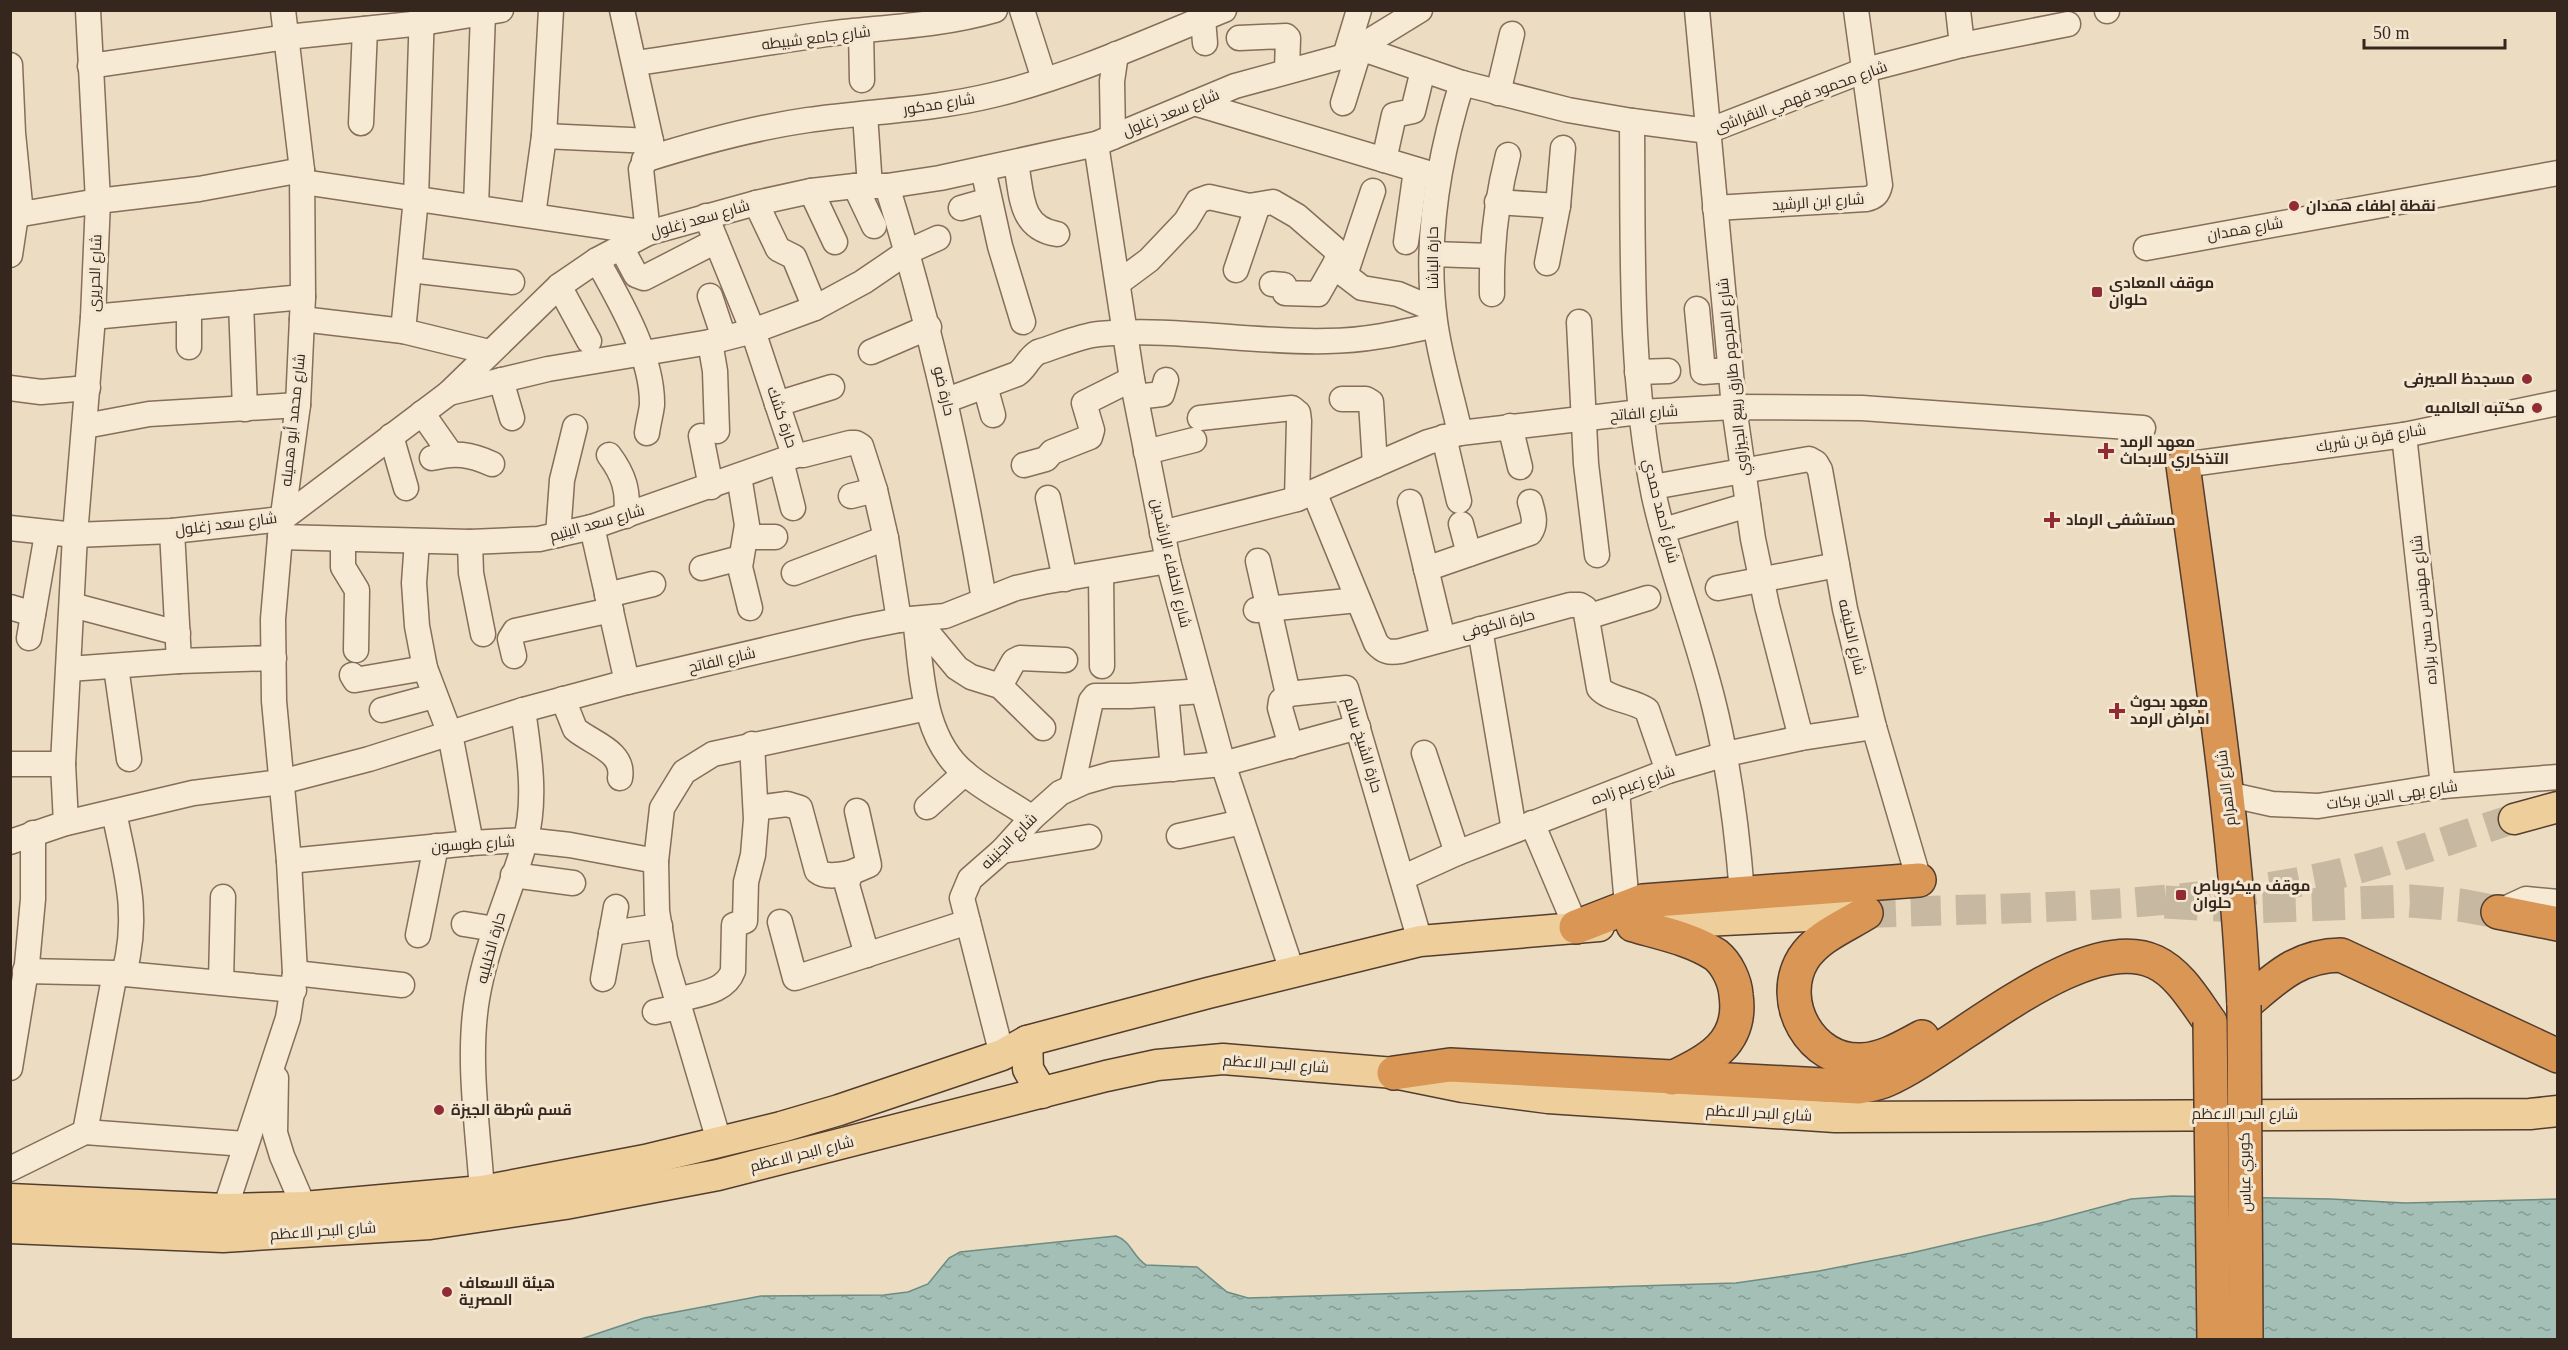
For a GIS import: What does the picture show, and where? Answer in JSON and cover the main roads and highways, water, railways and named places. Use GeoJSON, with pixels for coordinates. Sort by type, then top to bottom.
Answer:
{"type":"FeatureCollection","features":[{"type":"Feature","properties":{"kind":"highway","name":"شارع الاهرام"},"geometry":{"type":"LineString","coordinates":[[2183,465],[2227,794],[2241,929],[2244,1005]]}},
{"type":"Feature","properties":{"kind":"highway"},"geometry":{"type":"LineString","coordinates":[[1576,927],[1630,915],[1643,901],[1919,880]]}},
{"type":"Feature","properties":{"kind":"highway"},"geometry":{"type":"LineString","coordinates":[[2498,912],[2558,924]]}},
{"type":"Feature","properties":{"kind":"highway"},"geometry":{"type":"LineString","coordinates":[[1866,913],[1819,941],[1803,959],[1795,981],[1794,1005],[1802,1027],[1818,1046],[1838,1057],[1862,1061],[1885,1056],[1972,1013],[2074,970],[2115,956],[2136,956],[2156,962],[2173,975],[2210,1022],[2214,1340]]}},
{"type":"Feature","properties":{"kind":"highway"},"geometry":{"type":"LineString","coordinates":[[1630,915],[1717,956],[1735,981],[1738,1012],[1728,1040],[1706,1061],[1672,1078]]}},
{"type":"Feature","properties":{"kind":"highway"},"geometry":{"type":"LineString","coordinates":[[2244,1005],[2298,963],[2320,955],[2341,955],[2558,1056]]}},
{"type":"Feature","properties":{"kind":"highway"},"geometry":{"type":"LineString","coordinates":[[1394,1073],[1450,1065],[1832,1087],[1868,1085],[1885,1081],[1908,1068],[2025,992]]}},
{"type":"Feature","properties":{"kind":"highway","name":"كوبري عباس"},"geometry":{"type":"LineString","coordinates":[[2244,1005],[2246,1340]]}},
{"type":"Feature","properties":{"kind":"main road"},"geometry":{"type":"LineString","coordinates":[[2514,819],[2558,807]]}},
{"type":"Feature","properties":{"kind":"main road"},"geometry":{"type":"LineString","coordinates":[[1630,915],[1866,913]]}},
{"type":"Feature","properties":{"kind":"main road","name":"شارع البحر الاعظم"},"geometry":{"type":"LineString","coordinates":[[10,1199],[225,1209],[304,1207],[482,1191],[645,1160],[781,1127],[839,1110],[1014,1048],[1292,971],[1420,941],[1576,927]]}},
{"type":"Feature","properties":{"kind":"main road"},"geometry":{"type":"LineString","coordinates":[[1014,1048],[1042,1093]]}},
{"type":"Feature","properties":{"kind":"main road","name":"شارع البحر الاعظم"},"geometry":{"type":"LineString","coordinates":[[10,1228],[223,1237],[430,1224],[566,1204],[718,1175],[1157,1065],[1223,1059],[1394,1073],[1463,1088],[1548,1098],[1835,1117],[2520,1114],[2558,1111]]}},
{"type":"Feature","properties":{"kind":"water"},"geometry":{"type":"Polygon","coordinates":[[[2172,1196],[2405,1203],[2557,1199],[2557,1339],[578,1340],[644,1318],[761,1296],[884,1295],[908,1292],[928,1284],[949,1258],[960,1252],[1116,1236],[1121,1238],[1146,1265],[1197,1267],[1227,1292],[1248,1298],[1736,1283],[1819,1271],[1911,1253],[2049,1221],[2131,1199],[2172,1196]]]}},
{"type":"Feature","properties":{"kind":"tunnel"},"geometry":{"type":"LineString","coordinates":[[1866,913],[2091,905],[2259,889],[2365,867],[2514,819]]}},
{"type":"Feature","properties":{"kind":"tunnel"},"geometry":{"type":"LineString","coordinates":[[2165,902],[2251,907],[2410,901],[2460,905],[2498,912]]}},
{"type":"Feature","properties":{"kind":"place","name":"نقطة إطفاء همدان"},"geometry":{"type":"Point","coordinates":[2294,206]}},
{"type":"Feature","properties":{"kind":"place","name":"موقف المعادى حلوان"},"geometry":{"type":"Point","coordinates":[2097,292]}},
{"type":"Feature","properties":{"kind":"place","name":"مسجدظ الصيرفى"},"geometry":{"type":"Point","coordinates":[2527,379]}},
{"type":"Feature","properties":{"kind":"place","name":"مكتبه العالميه"},"geometry":{"type":"Point","coordinates":[2537,408]}},
{"type":"Feature","properties":{"kind":"place","name":"معهد الرمد التذكاري للابحاث"},"geometry":{"type":"Point","coordinates":[2106,451]}},
{"type":"Feature","properties":{"kind":"place","name":"مستشفى الرماد"},"geometry":{"type":"Point","coordinates":[2052,520]}},
{"type":"Feature","properties":{"kind":"place","name":"معهد بحوث امراض الرمد"},"geometry":{"type":"Point","coordinates":[2117,711]}},
{"type":"Feature","properties":{"kind":"place","name":"موقف ميكروباص حلوان"},"geometry":{"type":"Point","coordinates":[2181,895]}},
{"type":"Feature","properties":{"kind":"place","name":"قسم شرطة الجيزة"},"geometry":{"type":"Point","coordinates":[439,1110]}},
{"type":"Feature","properties":{"kind":"place","name":"هيئة الاسعاف المصرية"},"geometry":{"type":"Point","coordinates":[447,1292]}}]}
